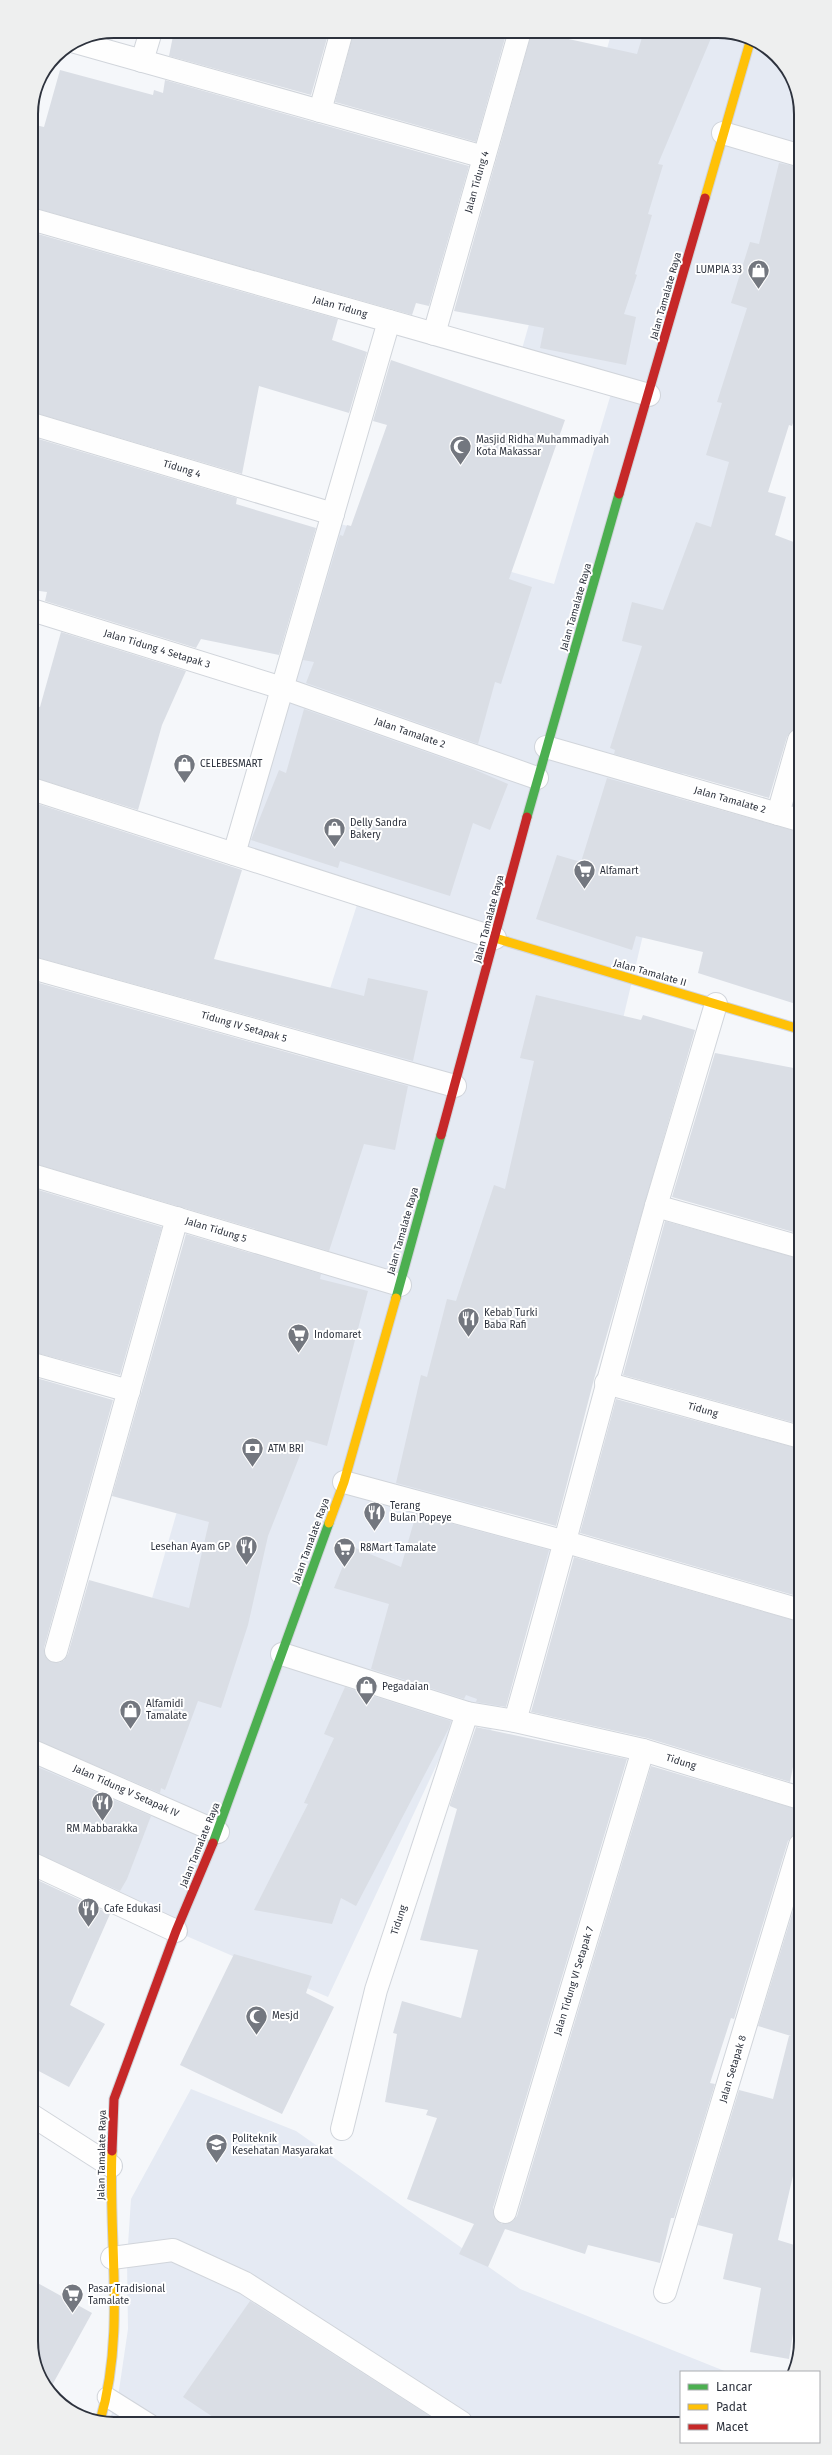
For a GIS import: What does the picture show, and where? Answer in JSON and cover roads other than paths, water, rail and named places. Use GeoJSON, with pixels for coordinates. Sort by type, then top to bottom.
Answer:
{"type":"FeatureCollection","features":[{"type":"Feature","properties":{"kind":"street"},"geometry":{"type":"LineString","coordinates":[[142,61],[149,38]]}},
{"type":"Feature","properties":{"kind":"street"},"geometry":{"type":"LineString","coordinates":[[320,111],[340,38]]}},
{"type":"Feature","properties":{"kind":"street","name":"Jalan Tidung 4"},"geometry":{"type":"LineString","coordinates":[[434,334],[518,38]]}},
{"type":"Feature","properties":{"kind":"street"},"geometry":{"type":"LineString","coordinates":[[84,44],[484,157]]}},
{"type":"Feature","properties":{"kind":"street","name":"Jalan Tamalate Raya"},"geometry":{"type":"LineString","coordinates":[[101,2416],[107,2397],[115,2323],[112,2258],[111,2166],[114,2099],[176,1931],[218,1832],[344,1482],[455,1086],[537,778],[650,395],[749,45]]}},
{"type":"Feature","properties":{"kind":"street"},"geometry":{"type":"LineString","coordinates":[[723,133],[794,154]]}},
{"type":"Feature","properties":{"kind":"street","name":"Jalan Tidung"},"geometry":{"type":"LineString","coordinates":[[38,221],[650,395]]}},
{"type":"Feature","properties":{"kind":"street"},"geometry":{"type":"LineString","coordinates":[[234,854],[389,321]]}},
{"type":"Feature","properties":{"kind":"street","name":"Tidung 4"},"geometry":{"type":"LineString","coordinates":[[38,426],[333,514]]}},
{"type":"Feature","properties":{"kind":"street","name":"Jalan Tidung 4 Setapak 3"},"geometry":{"type":"LineString","coordinates":[[38,612],[282,688]]}},
{"type":"Feature","properties":{"kind":"street","name":"Jalan Tamalate 2"},"geometry":{"type":"LineString","coordinates":[[282,688],[537,778]]}},
{"type":"Feature","properties":{"kind":"street","name":"Jalan Tamalate 2"},"geometry":{"type":"LineString","coordinates":[[546,747],[794,819]]}},
{"type":"Feature","properties":{"kind":"street"},"geometry":{"type":"LineString","coordinates":[[778,814],[794,758]]}},
{"type":"Feature","properties":{"kind":"street"},"geometry":{"type":"LineString","coordinates":[[38,791],[495,938]]}},
{"type":"Feature","properties":{"kind":"street","name":"Jalan Tamalate II"},"geometry":{"type":"LineString","coordinates":[[495,938],[794,1027]]}},
{"type":"Feature","properties":{"kind":"street","name":"Tidung IV Setapak 5"},"geometry":{"type":"LineString","coordinates":[[38,970],[455,1086]]}},
{"type":"Feature","properties":{"kind":"street"},"geometry":{"type":"LineString","coordinates":[[515,1721],[566,1542],[606,1383],[656,1206],[716,1004]]}},
{"type":"Feature","properties":{"kind":"street","name":"Jalan Tidung 5"},"geometry":{"type":"LineString","coordinates":[[38,1177],[400,1285]]}},
{"type":"Feature","properties":{"kind":"street"},"geometry":{"type":"LineString","coordinates":[[656,1206],[794,1245]]}},
{"type":"Feature","properties":{"kind":"street"},"geometry":{"type":"LineString","coordinates":[[56,1651],[177,1218]]}},
{"type":"Feature","properties":{"kind":"street"},"geometry":{"type":"LineString","coordinates":[[38,1365],[129,1391]]}},
{"type":"Feature","properties":{"kind":"street","name":"Tidung"},"geometry":{"type":"LineString","coordinates":[[606,1383],[794,1435]]}},
{"type":"Feature","properties":{"kind":"street"},"geometry":{"type":"LineString","coordinates":[[344,1482],[566,1542],[794,1608]]}},
{"type":"Feature","properties":{"kind":"street","name":"Tidung"},"geometry":{"type":"LineString","coordinates":[[282,1654],[467,1713],[515,1721],[643,1750],[794,1796]]}},
{"type":"Feature","properties":{"kind":"street","name":"Tidung"},"geometry":{"type":"LineString","coordinates":[[342,2129],[376,1990],[467,1713]]}},
{"type":"Feature","properties":{"kind":"street","name":"Jalan Tidung VI Setapak 7"},"geometry":{"type":"LineString","coordinates":[[505,2212],[643,1750]]}},
{"type":"Feature","properties":{"kind":"street","name":"Jalan Tidung V Setapak IV"},"geometry":{"type":"LineString","coordinates":[[38,1753],[218,1832]]}},
{"type":"Feature","properties":{"kind":"street","name":"Jalan Setapak 8"},"geometry":{"type":"LineString","coordinates":[[665,2292],[794,1865]]}},
{"type":"Feature","properties":{"kind":"street"},"geometry":{"type":"LineString","coordinates":[[38,1866],[176,1931]]}},
{"type":"Feature","properties":{"kind":"street"},"geometry":{"type":"LineString","coordinates":[[38,2119],[111,2166]]}},
{"type":"Feature","properties":{"kind":"street"},"geometry":{"type":"LineString","coordinates":[[112,2258],[173,2250],[245,2282],[453,2417]]}},
{"type":"Feature","properties":{"kind":"lane"},"geometry":{"type":"LineString","coordinates":[[107,2397],[139,2417]]}},
{"type":"Feature","properties":{"kind":"place","name":"LUMPIA 33"},"geometry":{"type":"Point","coordinates":[758,290]}},
{"type":"Feature","properties":{"kind":"place","name":"Masjid Ridha Muhammadiyah Kota Makassar"},"geometry":{"type":"Point","coordinates":[460,466]}},
{"type":"Feature","properties":{"kind":"place","name":"CELEBESMART"},"geometry":{"type":"Point","coordinates":[185,784]}},
{"type":"Feature","properties":{"kind":"place","name":"Delly Sandra Bakery"},"geometry":{"type":"Point","coordinates":[334,848]}},
{"type":"Feature","properties":{"kind":"place","name":"Alfamart"},"geometry":{"type":"Point","coordinates":[585,890]}},
{"type":"Feature","properties":{"kind":"place","name":"Kebab Turki Baba Rafi"},"geometry":{"type":"Point","coordinates":[468,1338]}},
{"type":"Feature","properties":{"kind":"place","name":"Indomaret"},"geometry":{"type":"Point","coordinates":[298,1354]}},
{"type":"Feature","properties":{"kind":"place","name":"ATM BRI"},"geometry":{"type":"Point","coordinates":[253,1468]}},
{"type":"Feature","properties":{"kind":"place","name":"Terang Bulan Popeye"},"geometry":{"type":"Point","coordinates":[375,1532]}},
{"type":"Feature","properties":{"kind":"place","name":"Lesehan Ayam GP"},"geometry":{"type":"Point","coordinates":[246,1566]}},
{"type":"Feature","properties":{"kind":"place","name":"R8Mart Tamalate"},"geometry":{"type":"Point","coordinates":[345,1568]}},
{"type":"Feature","properties":{"kind":"place","name":"Pegadaian"},"geometry":{"type":"Point","coordinates":[367,1706]}},
{"type":"Feature","properties":{"kind":"place","name":"Alfamidi Tamalate"},"geometry":{"type":"Point","coordinates":[131,1730]}},
{"type":"Feature","properties":{"kind":"place","name":"RM Mabbarakka"},"geometry":{"type":"Point","coordinates":[102,1822]}},
{"type":"Feature","properties":{"kind":"place","name":"Cafe Edukasi"},"geometry":{"type":"Point","coordinates":[89,1928]}},
{"type":"Feature","properties":{"kind":"place","name":"Mesjd"},"geometry":{"type":"Point","coordinates":[257,2036]}},
{"type":"Feature","properties":{"kind":"place","name":"Politeknik Kesehatan Masyarakat"},"geometry":{"type":"Point","coordinates":[216,2164]}},
{"type":"Feature","properties":{"kind":"place","name":"Pasar Tradisional Tamalate"},"geometry":{"type":"Point","coordinates":[72,2314]}}]}
